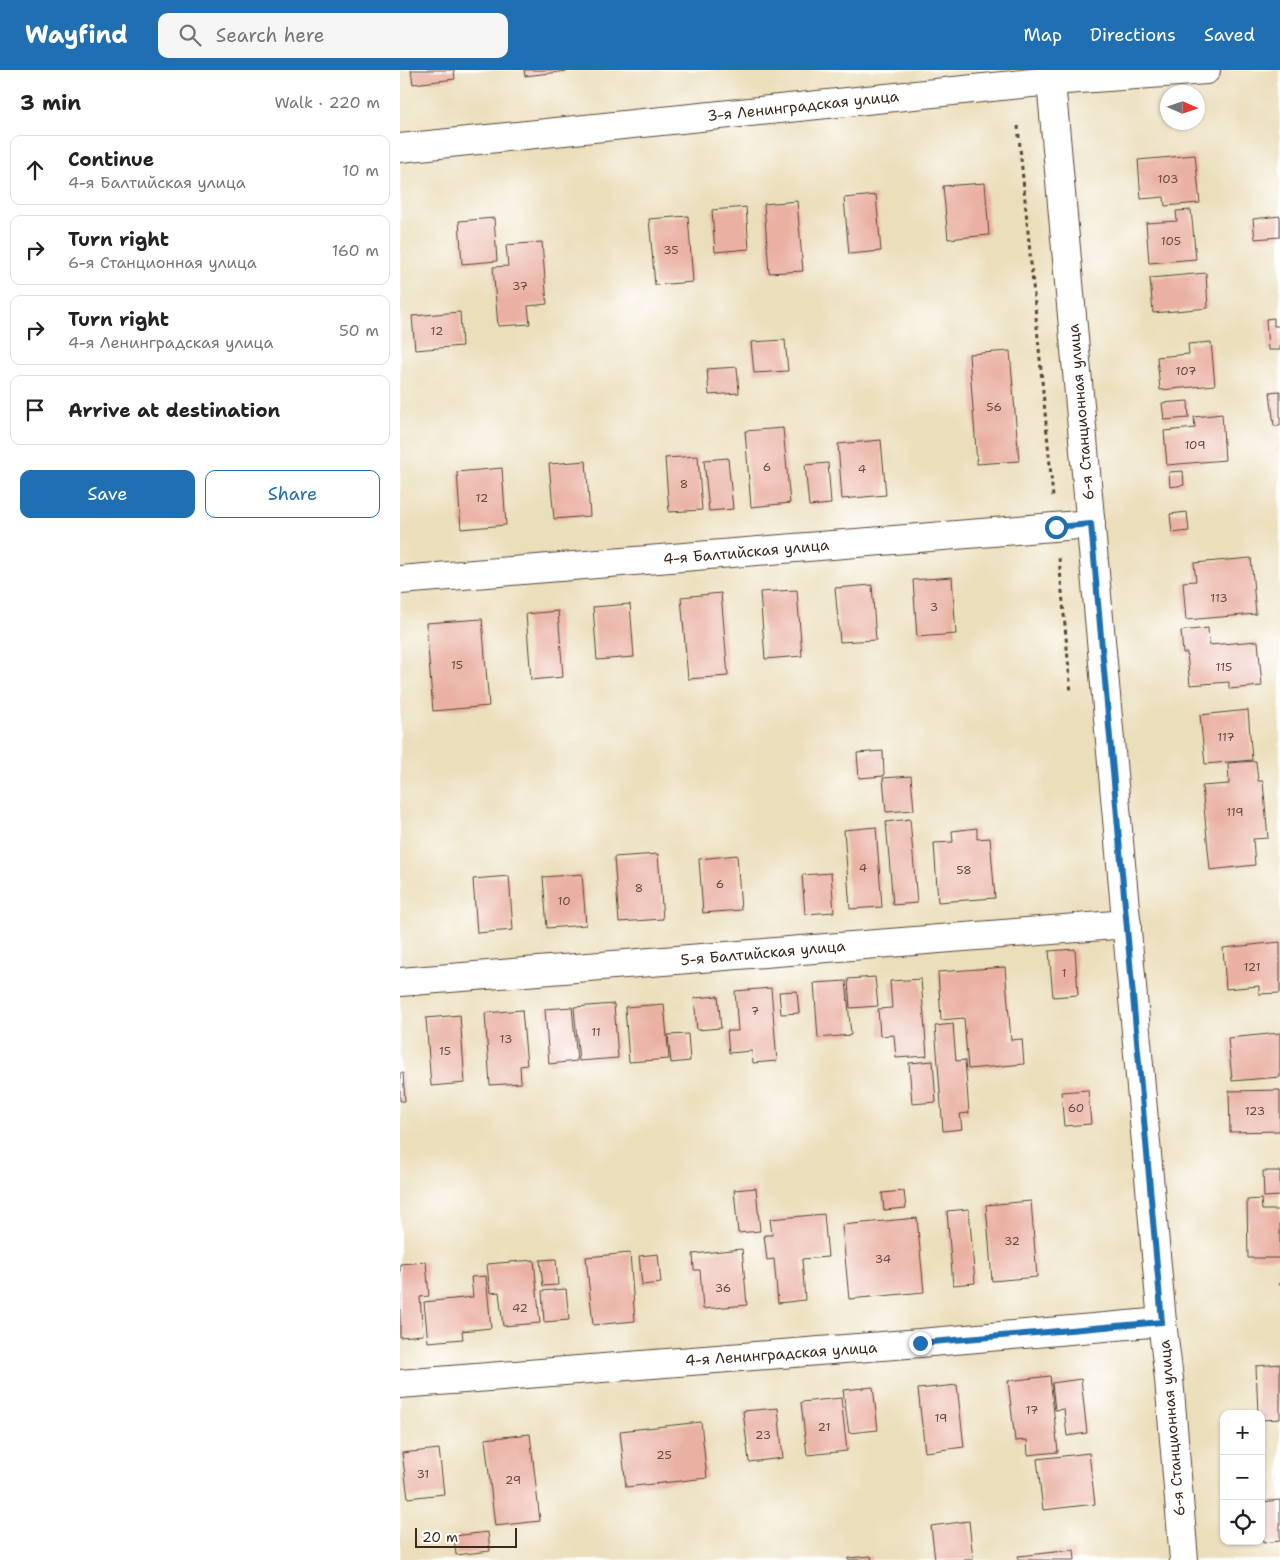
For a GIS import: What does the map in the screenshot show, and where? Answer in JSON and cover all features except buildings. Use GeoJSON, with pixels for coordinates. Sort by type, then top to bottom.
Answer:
{"type":"FeatureCollection","features":[{"type":"Feature","properties":{"kind":"street","name":"3-я Ленинградская улица"},"geometry":{"type":"LineString","coordinates":[[400,148],[1051,75],[1206,70]]}},
{"type":"Feature","properties":{"kind":"street","name":"6-я Станционная улица"},"geometry":{"type":"LineString","coordinates":[[1051,75],[1184,1560]]}},
{"type":"Feature","properties":{"kind":"street","name":"4-я Балтийская улица"},"geometry":{"type":"LineString","coordinates":[[400,580],[1091,524]]}},
{"type":"Feature","properties":{"kind":"street","name":"5-я Балтийская улица"},"geometry":{"type":"LineString","coordinates":[[400,982],[1126,924]]}},
{"type":"Feature","properties":{"kind":"street","name":"4-я Ленинградская улица"},"geometry":{"type":"LineString","coordinates":[[400,1384],[1162,1322]]}},
{"type":"Feature","properties":{"kind":"route"},"geometry":{"type":"LineString","coordinates":[[920,1343],[1162,1322],[1091,524],[1056,527]]}}]}
